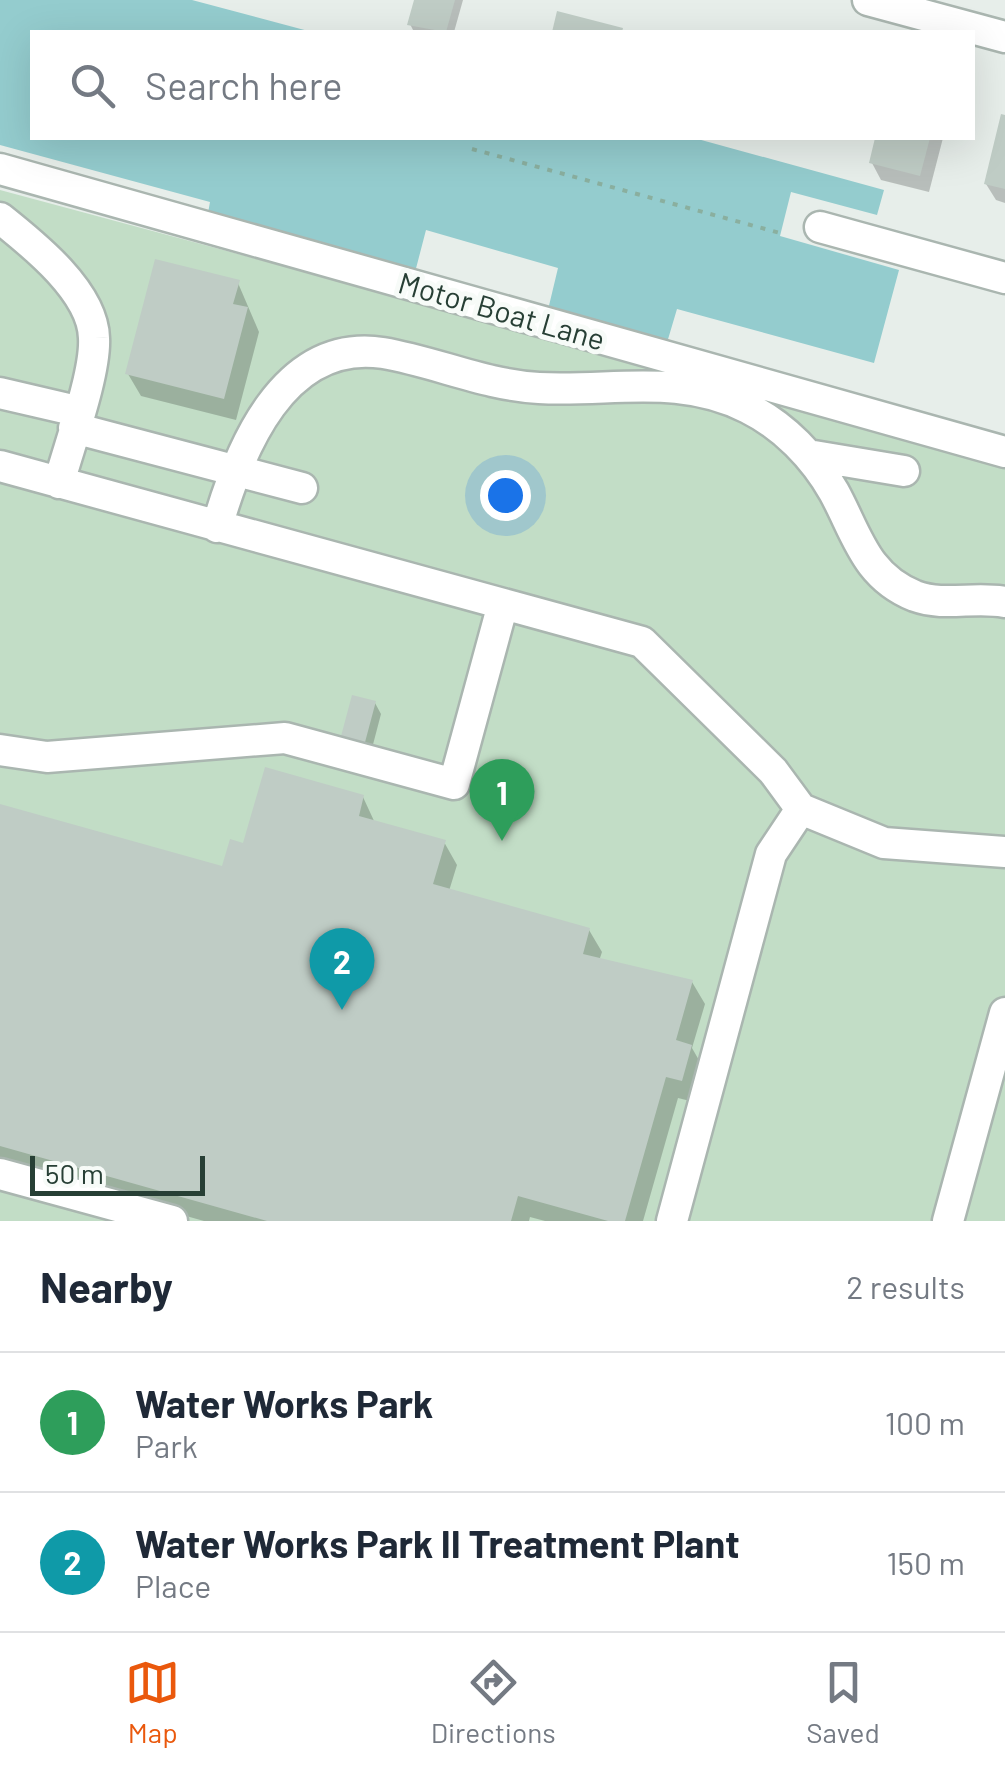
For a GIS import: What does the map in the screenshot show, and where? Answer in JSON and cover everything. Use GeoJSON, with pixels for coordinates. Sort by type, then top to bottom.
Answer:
{"type":"FeatureCollection","features":[{"type":"Feature","properties":{"kind":"street"},"geometry":{"type":"LineString","coordinates":[[868,0],[1005,36]]}},
{"type":"Feature","properties":{"kind":"street","name":"Motor Boat Lane"},"geometry":{"type":"LineString","coordinates":[[0,169],[1005,452]]}},
{"type":"Feature","properties":{"kind":"street"},"geometry":{"type":"LineString","coordinates":[[0,218],[76,292],[91,319],[94,348],[59,483]]}},
{"type":"Feature","properties":{"kind":"street"},"geometry":{"type":"LineString","coordinates":[[820,227],[1005,278]]}},
{"type":"Feature","properties":{"kind":"street"},"geometry":{"type":"LineString","coordinates":[[217,527],[233,471],[287,384],[312,365],[359,352],[386,354],[529,387],[652,384],[699,390],[769,421],[808,455],[834,493],[862,555],[884,578],[932,600],[1005,602]]}},
{"type":"Feature","properties":{"kind":"street"},"geometry":{"type":"LineString","coordinates":[[0,393],[233,471],[302,488]]}},
{"type":"Feature","properties":{"kind":"street"},"geometry":{"type":"LineString","coordinates":[[808,455],[904,471]]}},
{"type":"Feature","properties":{"kind":"street"},"geometry":{"type":"LineString","coordinates":[[0,466],[642,642],[772,772],[801,809],[884,843],[1005,852]]}},
{"type":"Feature","properties":{"kind":"street"},"geometry":{"type":"LineString","coordinates":[[0,750],[47,757],[285,738],[454,784],[503,604]]}},
{"type":"Feature","properties":{"kind":"street"},"geometry":{"type":"LineString","coordinates":[[672,1221],[771,854],[801,809]]}},
{"type":"Feature","properties":{"kind":"street"},"geometry":{"type":"LineString","coordinates":[[948,1221],[1005,1013]]}},
{"type":"Feature","properties":{"kind":"street"},"geometry":{"type":"LineString","coordinates":[[0,1174],[172,1221]]}},
{"type":"Feature","properties":{"kind":"path"},"geometry":{"type":"LineString","coordinates":[[472,149],[780,233]]}},
{"type":"Feature","properties":{"kind":"green space"},"geometry":{"type":"Polygon","coordinates":[[[0,190],[1005,460],[1005,1221],[0,1221],[0,190]]]}},
{"type":"Feature","properties":{"kind":"water"},"geometry":{"type":"Polygon","coordinates":[[[0,0],[192,0],[304,30],[30,30],[30,140],[701,140],[884,190],[877,215],[791,192],[780,236],[899,270],[874,363],[677,309],[666,346],[547,314],[558,268],[426,230],[413,280],[206,224],[210,202],[0,145],[0,0]]]}},
{"type":"Feature","properties":{"kind":"building"},"geometry":{"type":"Polygon","coordinates":[[[414,0],[455,0],[447,30],[407,25],[414,0]]]}},
{"type":"Feature","properties":{"kind":"building"},"geometry":{"type":"Polygon","coordinates":[[[557,11],[623,28],[622,30],[552,30],[557,11]]]}},
{"type":"Feature","properties":{"kind":"building"},"geometry":{"type":"Polygon","coordinates":[[[1001,114],[1005,115],[1005,189],[984,184],[1001,114]]]}},
{"type":"Feature","properties":{"kind":"building"},"geometry":{"type":"Polygon","coordinates":[[[875,140],[929,140],[920,176],[869,163],[875,140]]]}},
{"type":"Feature","properties":{"kind":"building"},"geometry":{"type":"Polygon","coordinates":[[[155,259],[240,280],[233,304],[248,307],[224,399],[125,374],[155,259]]]}},
{"type":"Feature","properties":{"kind":"building"},"geometry":{"type":"Polygon","coordinates":[[[352,695],[376,701],[364,746],[340,740],[352,695]]]}},
{"type":"Feature","properties":{"kind":"building"},"geometry":{"type":"Polygon","coordinates":[[[265,767],[364,795],[359,816],[446,840],[433,884],[590,928],[583,954],[693,980],[676,1040],[692,1045],[682,1081],[666,1077],[625,1221],[608,1221],[518,1196],[511,1221],[267,1221],[0,1146],[0,804],[222,866],[230,839],[243,843],[265,767]]]}},
{"type":"Feature","properties":{"kind":"place","name":"Water Works Park"},"geometry":{"type":"Point","coordinates":[502,841]}},
{"type":"Feature","properties":{"kind":"place","name":"Water Works Park II Treatment Plant"},"geometry":{"type":"Point","coordinates":[342,1010]}}]}
